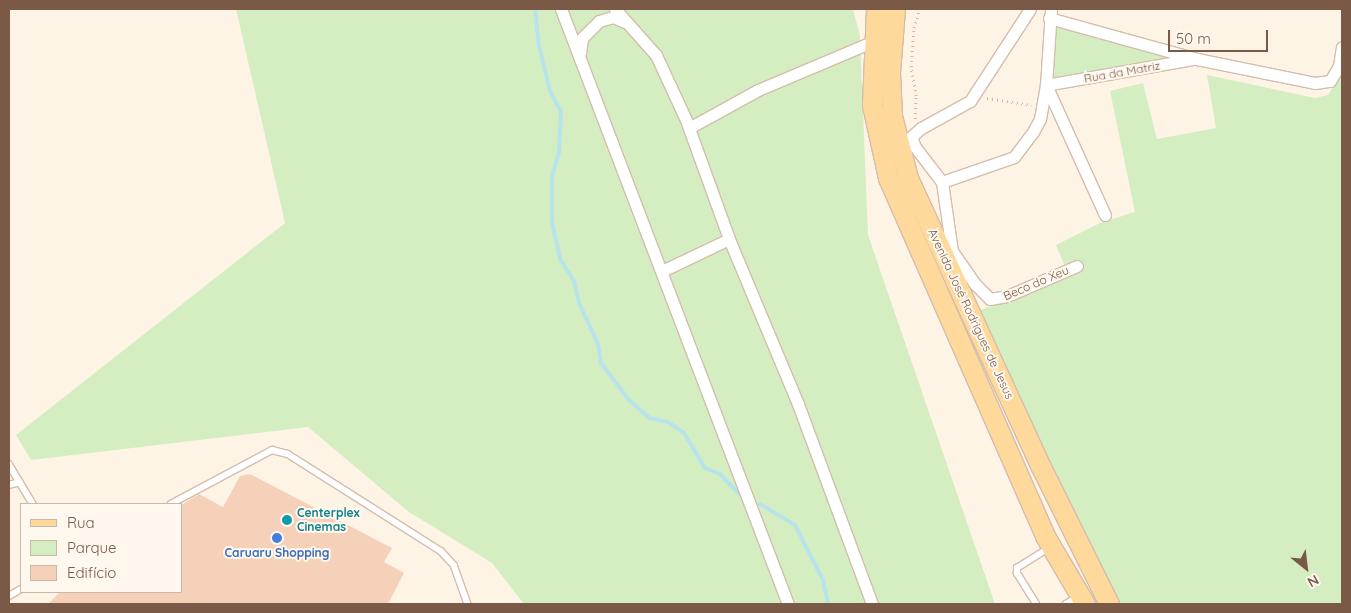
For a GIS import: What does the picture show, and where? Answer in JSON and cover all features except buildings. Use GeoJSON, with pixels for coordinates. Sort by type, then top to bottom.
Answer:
{"type":"FeatureCollection","features":[{"type":"Feature","properties":{"kind":"main road","name":"Avenida José Rodrigues de Jesus"},"geometry":{"type":"LineString","coordinates":[[876,9],[872,105],[888,178],[1077,602]]}},
{"type":"Feature","properties":{"kind":"main road","name":"Avenida José Rodrigues de Jesus"},"geometry":{"type":"LineString","coordinates":[[895,9],[890,72],[892,116],[908,178],[948,254],[1041,467],[1109,604]]}},
{"type":"Feature","properties":{"kind":"street"},"geometry":{"type":"LineString","coordinates":[[561,9],[580,53],[788,604]]}},
{"type":"Feature","properties":{"kind":"street"},"geometry":{"type":"LineString","coordinates":[[615,9],[633,26],[656,56],[689,128],[729,240],[798,404],[872,604]]}},
{"type":"Feature","properties":{"kind":"street"},"geometry":{"type":"LineString","coordinates":[[948,254],[942,182],[914,147],[911,138],[914,133],[964,106],[973,96],[1030,9]]}},
{"type":"Feature","properties":{"kind":"street"},"geometry":{"type":"LineString","coordinates":[[942,182],[1014,157],[1033,132],[1042,106],[1046,85],[1050,13],[1197,59],[1315,83],[1330,81],[1339,66],[1342,47]]}},
{"type":"Feature","properties":{"kind":"street"},"geometry":{"type":"LineString","coordinates":[[580,53],[582,38],[600,21],[613,17],[633,26]]}},
{"type":"Feature","properties":{"kind":"street"},"geometry":{"type":"LineString","coordinates":[[689,128],[758,90],[874,41]]}},
{"type":"Feature","properties":{"kind":"street","name":"Rua da Matriz"},"geometry":{"type":"LineString","coordinates":[[1046,85],[1197,59]]}},
{"type":"Feature","properties":{"kind":"street"},"geometry":{"type":"LineString","coordinates":[[1046,85],[1105,216]]}},
{"type":"Feature","properties":{"kind":"street"},"geometry":{"type":"LineString","coordinates":[[662,271],[729,240]]}},
{"type":"Feature","properties":{"kind":"street","name":"Beco do Xeu"},"geometry":{"type":"LineString","coordinates":[[948,254],[990,299],[996,300],[1077,266]]}},
{"type":"Feature","properties":{"kind":"lane"},"geometry":{"type":"LineString","coordinates":[[173,503],[272,450],[288,454],[441,551],[454,565],[468,604]]}},
{"type":"Feature","properties":{"kind":"lane"},"geometry":{"type":"LineString","coordinates":[[9,464],[32,503]]}},
{"type":"Feature","properties":{"kind":"lane"},"geometry":{"type":"LineString","coordinates":[[9,485],[20,482]]}},
{"type":"Feature","properties":{"kind":"lane"},"geometry":{"type":"LineString","coordinates":[[1036,604],[1017,568],[1051,547]]}},
{"type":"Feature","properties":{"kind":"lane"},"geometry":{"type":"LineString","coordinates":[[9,596],[20,590]]}},
{"type":"Feature","properties":{"kind":"path"},"geometry":{"type":"LineString","coordinates":[[914,133],[916,96],[911,67],[919,9]]}},
{"type":"Feature","properties":{"kind":"path"},"geometry":{"type":"LineString","coordinates":[[973,96],[1042,106]]}},
{"type":"Feature","properties":{"kind":"green space"},"geometry":{"type":"Polygon","coordinates":[[[236,9],[853,9],[860,36],[868,235],[995,604],[524,604],[492,563],[409,512],[308,427],[31,460],[16,435],[285,223],[236,9]]]}},
{"type":"Feature","properties":{"kind":"green space"},"geometry":{"type":"Polygon","coordinates":[[[1053,23],[1179,61],[1051,80],[1053,23]]]}},
{"type":"Feature","properties":{"kind":"green space"},"geometry":{"type":"Polygon","coordinates":[[[1342,56],[1342,604],[1119,604],[1105,584],[978,311],[1069,276],[1056,245],[1100,223],[1135,212],[1110,91],[1143,83],[1157,139],[1216,128],[1207,75],[1315,98],[1328,95],[1336,82],[1342,56]]]}},
{"type":"Feature","properties":{"kind":"waterway"},"geometry":{"type":"LineString","coordinates":[[535,9],[539,46],[550,91],[561,112],[559,152],[552,176],[552,223],[560,259],[574,281],[579,303],[598,344],[601,363],[629,400],[650,418],[668,422],[684,433],[705,468],[720,474],[743,498]]}},
{"type":"Feature","properties":{"kind":"waterway"},"geometry":{"type":"LineString","coordinates":[[760,504],[795,525],[823,580],[828,604]]}},
{"type":"Feature","properties":{"kind":"place","name":"Centerplex Cinemas"},"geometry":{"type":"Point","coordinates":[287,520]}},
{"type":"Feature","properties":{"kind":"place","name":"Caruaru Shopping"},"geometry":{"type":"Point","coordinates":[277,538]}}]}
